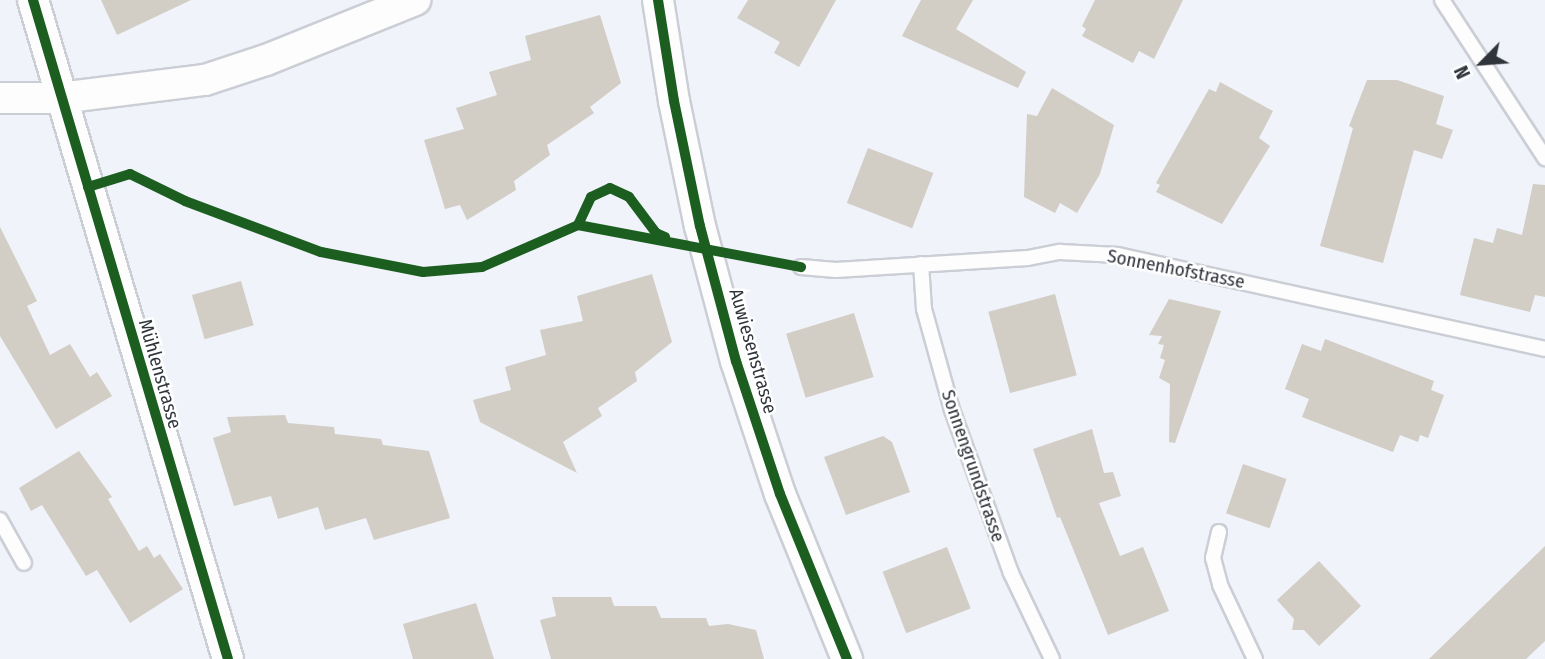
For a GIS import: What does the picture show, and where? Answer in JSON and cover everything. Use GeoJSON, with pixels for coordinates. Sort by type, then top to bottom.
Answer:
{"type":"FeatureCollection","features":[{"type":"Feature","properties":{"kind":"street","name":"Mühlenstrasse"},"geometry":{"type":"LineString","coordinates":[[33,0],[228,659]]}},
{"type":"Feature","properties":{"kind":"street"},"geometry":{"type":"LineString","coordinates":[[0,98],[60,98],[205,80],[266,60],[415,0]]}},
{"type":"Feature","properties":{"kind":"street","name":"Auwiesenstrasse"},"geometry":{"type":"LineString","coordinates":[[658,0],[674,101],[700,226],[736,361],[780,494],[847,659]]}},
{"type":"Feature","properties":{"kind":"lane"},"geometry":{"type":"LineString","coordinates":[[1442,0],[1545,158]]}},
{"type":"Feature","properties":{"kind":"lane","name":"Sonnenhofstrasse"},"geometry":{"type":"LineString","coordinates":[[801,267],[836,270],[1028,258],[1060,251],[1118,255],[1545,349]]}},
{"type":"Feature","properties":{"kind":"lane","name":"Sonnengrundstrasse"},"geometry":{"type":"LineString","coordinates":[[921,264],[924,309],[951,410],[1011,573],[1052,659]]}},
{"type":"Feature","properties":{"kind":"lane"},"geometry":{"type":"LineString","coordinates":[[0,520],[24,563]]}},
{"type":"Feature","properties":{"kind":"lane"},"geometry":{"type":"LineString","coordinates":[[1219,531],[1213,558],[1220,585],[1255,659]]}},
{"type":"Feature","properties":{"kind":"building"},"geometry":{"type":"Polygon","coordinates":[[[101,0],[191,0],[117,35],[101,0]]]}},
{"type":"Feature","properties":{"kind":"building"},"geometry":{"type":"Polygon","coordinates":[[[748,0],[836,0],[799,67],[774,53],[780,42],[737,18],[748,0]]]}},
{"type":"Feature","properties":{"kind":"building"},"geometry":{"type":"Polygon","coordinates":[[[921,0],[973,0],[956,29],[1026,72],[1018,88],[902,36],[921,0]]]}},
{"type":"Feature","properties":{"kind":"building"},"geometry":{"type":"Polygon","coordinates":[[[1095,0],[1183,0],[1154,59],[1139,51],[1133,63],[1082,36],[1086,29],[1082,26],[1095,0]]]}},
{"type":"Feature","properties":{"kind":"building"},"geometry":{"type":"Polygon","coordinates":[[[600,15],[621,83],[590,107],[594,113],[547,145],[550,155],[514,181],[516,190],[467,220],[460,205],[445,209],[424,140],[464,129],[456,108],[497,95],[489,72],[531,60],[525,36],[600,15]]]}},
{"type":"Feature","properties":{"kind":"building"},"geometry":{"type":"Polygon","coordinates":[[[1367,80],[1397,80],[1444,96],[1436,124],[1453,130],[1442,159],[1414,150],[1383,263],[1320,246],[1353,128],[1349,126],[1367,80]]]}},
{"type":"Feature","properties":{"kind":"building"},"geometry":{"type":"Polygon","coordinates":[[[1220,82],[1273,111],[1259,138],[1270,146],[1222,224],[1156,192],[1160,185],[1156,183],[1209,89],[1216,92],[1220,82]]]}},
{"type":"Feature","properties":{"kind":"building"},"geometry":{"type":"Polygon","coordinates":[[[1052,88],[1114,125],[1100,174],[1077,213],[1060,203],[1055,213],[1024,197],[1027,114],[1037,116],[1052,88]]]}},
{"type":"Feature","properties":{"kind":"building"},"geometry":{"type":"Polygon","coordinates":[[[868,148],[933,173],[912,228],[847,203],[868,148]]]}},
{"type":"Feature","properties":{"kind":"building"},"geometry":{"type":"Polygon","coordinates":[[[1533,184],[1545,185],[1545,297],[1535,295],[1530,312],[1460,295],[1474,238],[1493,243],[1497,228],[1522,235],[1533,184]]]}},
{"type":"Feature","properties":{"kind":"building"},"geometry":{"type":"Polygon","coordinates":[[[0,227],[37,301],[27,306],[50,355],[70,344],[90,377],[97,372],[112,396],[56,429],[0,336],[0,227]]]}},
{"type":"Feature","properties":{"kind":"building"},"geometry":{"type":"Polygon","coordinates":[[[652,274],[672,342],[635,372],[637,381],[598,408],[602,416],[563,442],[577,473],[480,422],[473,400],[511,390],[505,367],[546,355],[540,330],[583,321],[577,296],[652,274]]]}},
{"type":"Feature","properties":{"kind":"building"},"geometry":{"type":"Polygon","coordinates":[[[241,281],[254,325],[205,339],[192,295],[241,281]]]}},
{"type":"Feature","properties":{"kind":"building"},"geometry":{"type":"Polygon","coordinates":[[[1055,294],[1077,375],[1010,393],[988,312],[1055,294]]]}},
{"type":"Feature","properties":{"kind":"building"},"geometry":{"type":"Polygon","coordinates":[[[1169,299],[1221,311],[1175,443],[1169,442],[1170,384],[1159,378],[1165,360],[1160,358],[1164,345],[1158,344],[1162,336],[1149,335],[1169,299]]]}},
{"type":"Feature","properties":{"kind":"building"},"geometry":{"type":"Polygon","coordinates":[[[854,313],[874,377],[806,398],[786,334],[854,313]]]}},
{"type":"Feature","properties":{"kind":"building"},"geometry":{"type":"Polygon","coordinates":[[[1325,339],[1434,381],[1431,390],[1444,395],[1428,438],[1420,435],[1418,442],[1400,435],[1393,452],[1302,417],[1309,399],[1285,389],[1302,344],[1321,351],[1325,339]]]}},
{"type":"Feature","properties":{"kind":"building"},"geometry":{"type":"Polygon","coordinates":[[[285,415],[288,423],[334,427],[335,434],[381,439],[383,445],[429,451],[450,518],[374,540],[366,518],[325,530],[318,507],[278,519],[271,496],[234,506],[213,438],[231,432],[227,417],[285,415]]]}},
{"type":"Feature","properties":{"kind":"building"},"geometry":{"type":"Polygon","coordinates":[[[1092,429],[1104,473],[1113,472],[1121,496],[1099,503],[1120,556],[1143,547],[1169,611],[1108,635],[1060,517],[1057,518],[1033,449],[1092,429]]]}},
{"type":"Feature","properties":{"kind":"building"},"geometry":{"type":"Polygon","coordinates":[[[883,436],[892,442],[910,492],[846,515],[824,457],[883,436]]]}},
{"type":"Feature","properties":{"kind":"building"},"geometry":{"type":"Polygon","coordinates":[[[79,451],[112,497],[108,499],[139,551],[147,546],[154,558],[160,554],[183,589],[130,623],[97,570],[86,576],[42,505],[31,511],[19,488],[79,451]]]}},
{"type":"Feature","properties":{"kind":"building"},"geometry":{"type":"Polygon","coordinates":[[[1243,464],[1286,479],[1270,528],[1226,513],[1243,464]]]}},
{"type":"Feature","properties":{"kind":"building"},"geometry":{"type":"Polygon","coordinates":[[[1545,546],[1545,641],[1526,659],[1429,659],[1545,546]]]}},
{"type":"Feature","properties":{"kind":"building"},"geometry":{"type":"Polygon","coordinates":[[[947,547],[971,609],[906,633],[883,572],[947,547]]]}},
{"type":"Feature","properties":{"kind":"building"},"geometry":{"type":"Polygon","coordinates":[[[1319,561],[1361,606],[1319,646],[1304,630],[1292,630],[1294,619],[1277,600],[1319,561]]]}},
{"type":"Feature","properties":{"kind":"building"},"geometry":{"type":"Polygon","coordinates":[[[552,597],[611,597],[614,606],[656,606],[661,618],[706,618],[709,626],[728,624],[756,630],[764,659],[551,659],[540,620],[556,616],[552,597]]]}},
{"type":"Feature","properties":{"kind":"building"},"geometry":{"type":"Polygon","coordinates":[[[476,603],[494,659],[413,659],[403,624],[476,603]]]}},
{"type":"Feature","properties":{"kind":"cycle path"},"geometry":{"type":"LineString","coordinates":[[33,0],[228,659]]}},
{"type":"Feature","properties":{"kind":"cycle path"},"geometry":{"type":"LineString","coordinates":[[658,0],[674,101],[700,226],[736,361],[780,494],[847,659]]}},
{"type":"Feature","properties":{"kind":"cycle path"},"geometry":{"type":"LineString","coordinates":[[88,187],[130,174],[185,201],[321,252],[423,272],[482,267],[578,225],[801,267]]}},
{"type":"Feature","properties":{"kind":"cycle path"},"geometry":{"type":"LineString","coordinates":[[578,225],[591,197],[610,188],[629,197],[656,233],[665,237]]}}]}
